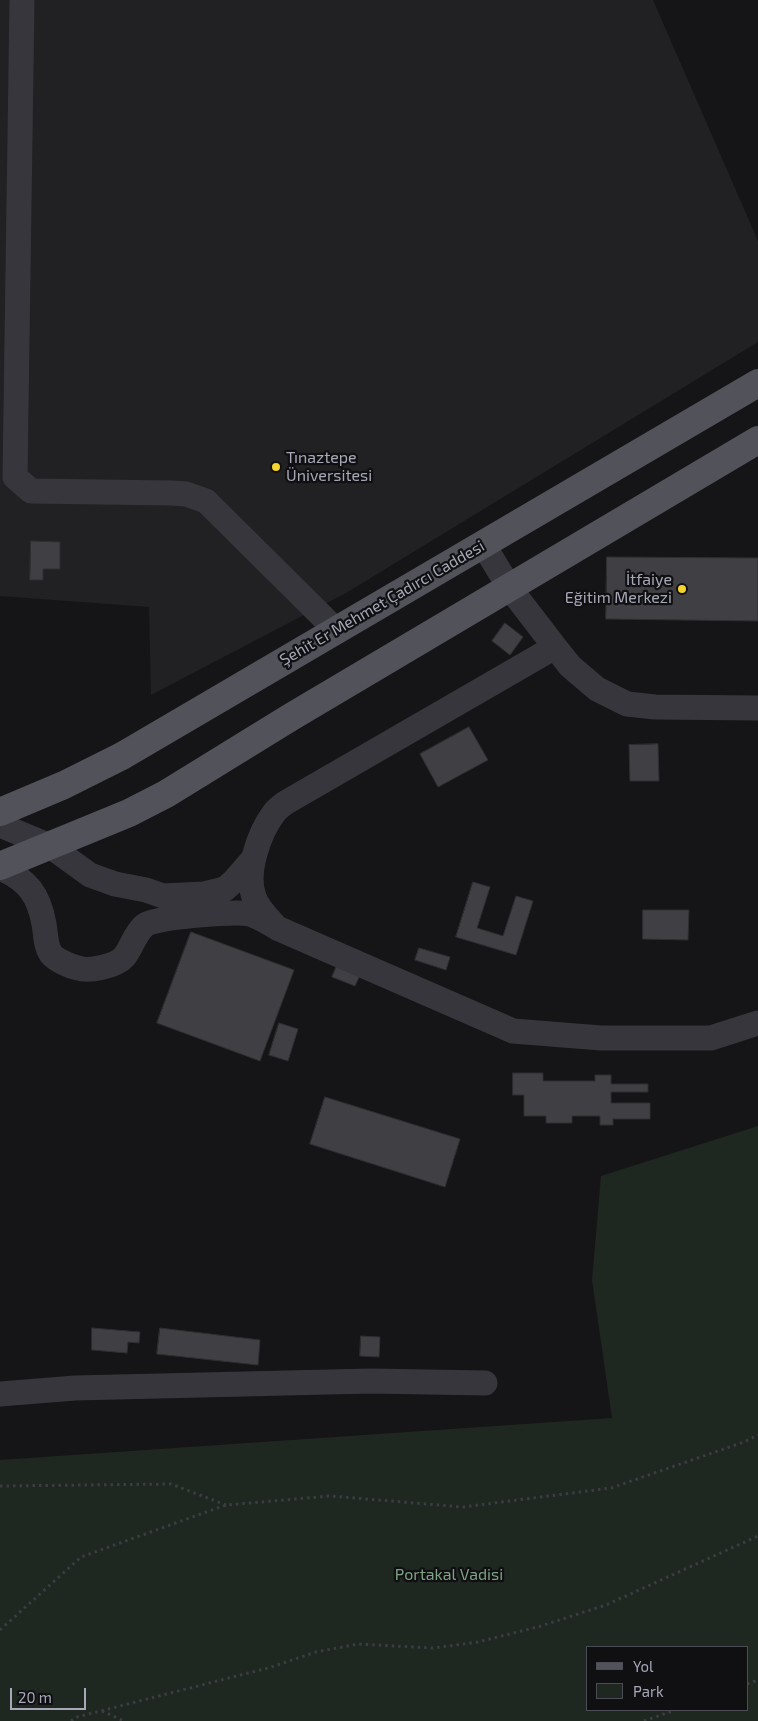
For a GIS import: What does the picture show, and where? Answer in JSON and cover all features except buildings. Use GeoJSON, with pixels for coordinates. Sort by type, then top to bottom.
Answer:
{"type":"FeatureCollection","features":[{"type":"Feature","properties":{"kind":"main road","name":"Şehit Er Mehmet Çadırcı Caddesi"},"geometry":{"type":"LineString","coordinates":[[0,812],[64,785],[122,756],[758,383]]}},
{"type":"Feature","properties":{"kind":"main road"},"geometry":{"type":"LineString","coordinates":[[0,867],[129,813],[166,794],[291,717],[758,440]]}},
{"type":"Feature","properties":{"kind":"lane"},"geometry":{"type":"LineString","coordinates":[[22,0],[14,477],[31,491],[186,494],[206,501],[336,630]]}},
{"type":"Feature","properties":{"kind":"lane"},"geometry":{"type":"LineString","coordinates":[[482,544],[509,587],[555,647],[570,666],[597,690],[627,704],[655,707],[758,708]]}},
{"type":"Feature","properties":{"kind":"lane"},"geometry":{"type":"LineString","coordinates":[[277,928],[257,905],[253,895],[251,878],[254,858],[263,831],[274,812],[285,803],[555,647]]}},
{"type":"Feature","properties":{"kind":"lane"},"geometry":{"type":"LineString","coordinates":[[0,826],[50,846],[90,875],[115,884],[146,890],[163,896],[204,894],[225,889],[236,880],[254,858]]}},
{"type":"Feature","properties":{"kind":"lane"},"geometry":{"type":"LineString","coordinates":[[0,867],[26,882],[36,897],[44,924],[45,940],[51,954],[79,969],[97,969],[110,965],[124,957],[135,936],[146,924],[169,918],[250,914],[277,928],[513,1031],[600,1038],[711,1038],[758,1023]]}},
{"type":"Feature","properties":{"kind":"lane"},"geometry":{"type":"LineString","coordinates":[[115,884],[132,900],[137,919],[135,936]]}},
{"type":"Feature","properties":{"kind":"lane"},"geometry":{"type":"LineString","coordinates":[[0,1394],[75,1388],[341,1382],[485,1383]]}},
{"type":"Feature","properties":{"kind":"path"},"geometry":{"type":"LineString","coordinates":[[0,1630],[81,1557],[226,1505],[330,1496],[463,1507],[611,1488],[744,1442],[758,1435]]}},
{"type":"Feature","properties":{"kind":"path"},"geometry":{"type":"LineString","coordinates":[[0,1486],[171,1484],[226,1505]]}},
{"type":"Feature","properties":{"kind":"path"},"geometry":{"type":"LineString","coordinates":[[71,1721],[77,1717],[268,1668],[316,1652],[358,1644],[433,1648],[478,1642],[541,1626],[606,1605],[758,1536]]}},
{"type":"Feature","properties":{"kind":"path"},"geometry":{"type":"LineString","coordinates":[[101,1711],[124,1721]]}},
{"type":"Feature","properties":{"kind":"path"},"geometry":{"type":"LineString","coordinates":[[644,1721],[672,1711]]}},
{"type":"Feature","properties":{"kind":"shaded area","name":"Tınaztepe Üniversitesi"},"geometry":{"type":"Polygon","coordinates":[[[0,0],[653,0],[758,241],[758,342],[346,593],[151,695],[149,607],[0,596],[0,0]]]}},
{"type":"Feature","properties":{"kind":"green space","name":"Portakal Vadisi"},"geometry":{"type":"Polygon","coordinates":[[[758,1126],[758,1721],[0,1721],[0,1460],[612,1418],[592,1280],[601,1176],[758,1126]]]}},
{"type":"Feature","properties":{"kind":"place","name":"Tınaztepe Üniversitesi"},"geometry":{"type":"Point","coordinates":[276,467]}},
{"type":"Feature","properties":{"kind":"place","name":"İtfaiye Eğitim Merkezi"},"geometry":{"type":"Point","coordinates":[682,589]}}]}
